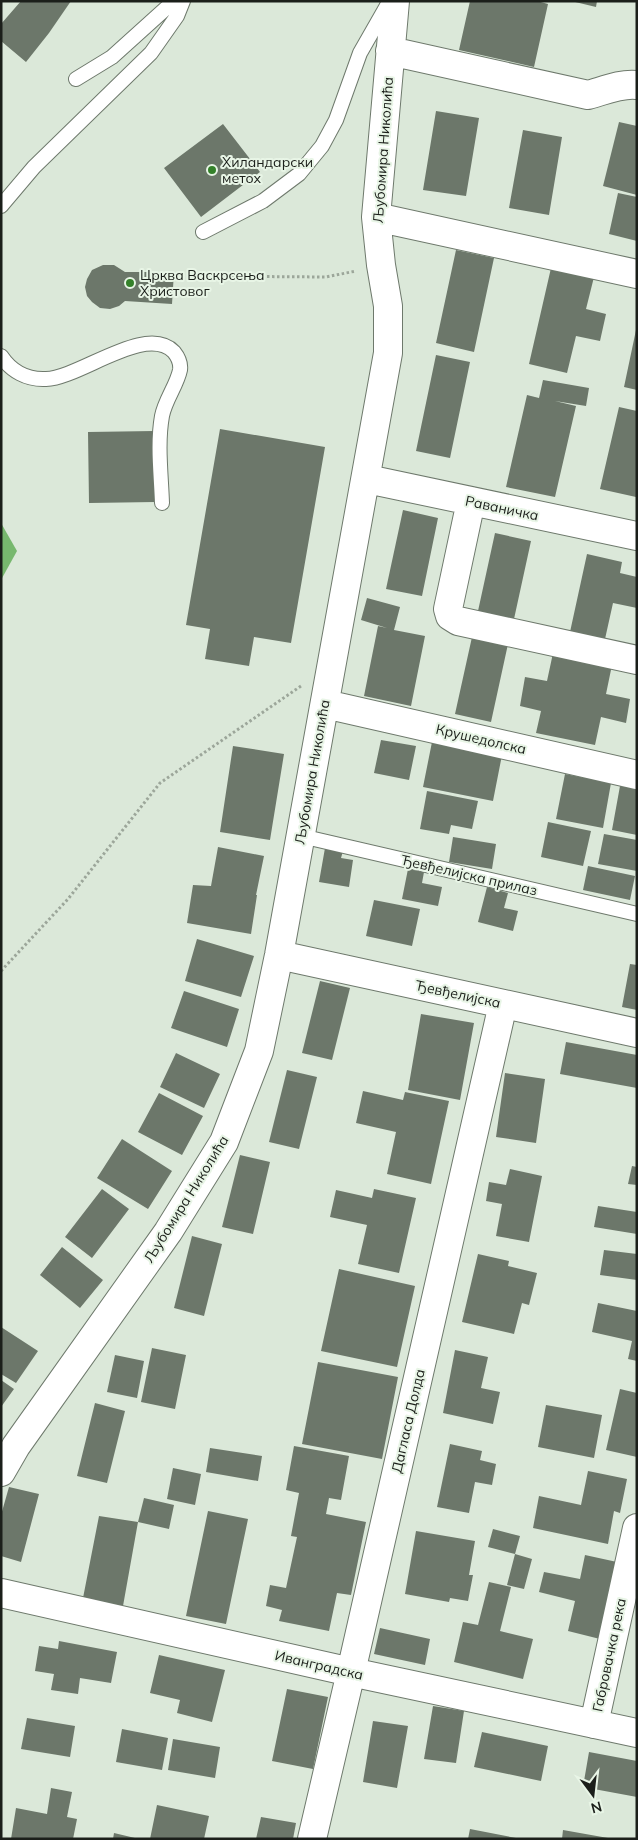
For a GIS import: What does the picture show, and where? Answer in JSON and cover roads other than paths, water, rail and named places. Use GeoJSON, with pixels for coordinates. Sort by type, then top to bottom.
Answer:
{"type":"FeatureCollection","features":[{"type":"Feature","properties":{"kind":"street","name":"Љубомира Николића"},"geometry":{"type":"LineString","coordinates":[[1,1472],[16,1446],[168,1232],[224,1142],[259,1051],[279,956],[388,353],[388,306],[376,217],[395,1]]}},
{"type":"Feature","properties":{"kind":"street"},"geometry":{"type":"LineString","coordinates":[[390,51],[588,95],[631,84],[637,85]]}},
{"type":"Feature","properties":{"kind":"street"},"geometry":{"type":"LineString","coordinates":[[376,217],[637,274]]}},
{"type":"Feature","properties":{"kind":"street","name":"Раваничка"},"geometry":{"type":"LineString","coordinates":[[366,479],[637,536]]}},
{"type":"Feature","properties":{"kind":"street"},"geometry":{"type":"LineString","coordinates":[[471,501],[448,609],[450,616],[458,621],[637,660]]}},
{"type":"Feature","properties":{"kind":"street","name":"Крушедолска"},"geometry":{"type":"LineString","coordinates":[[325,704],[637,775]]}},
{"type":"Feature","properties":{"kind":"street","name":"Ђевђелијска"},"geometry":{"type":"LineString","coordinates":[[279,956],[637,1033]]}},
{"type":"Feature","properties":{"kind":"street","name":"Дагласа Долда"},"geometry":{"type":"LineString","coordinates":[[312,1839],[352,1672],[503,1004]]}},
{"type":"Feature","properties":{"kind":"street","name":"Габровачка река"},"geometry":{"type":"LineString","coordinates":[[594,1724],[637,1528]]}},
{"type":"Feature","properties":{"kind":"street","name":"Иванградска"},"geometry":{"type":"LineString","coordinates":[[1,1593],[352,1672],[637,1733]]}},
{"type":"Feature","properties":{"kind":"lane"},"geometry":{"type":"LineString","coordinates":[[76,78],[112,57],[174,1]]}},
{"type":"Feature","properties":{"kind":"lane"},"geometry":{"type":"LineString","coordinates":[[1,206],[34,167],[151,53],[177,16],[183,1]]}},
{"type":"Feature","properties":{"kind":"lane"},"geometry":{"type":"LineString","coordinates":[[203,232],[263,201],[299,174],[322,146],[336,120],[360,53],[390,1]]}},
{"type":"Feature","properties":{"kind":"lane"},"geometry":{"type":"LineString","coordinates":[[1,356],[7,364],[23,376],[47,379],[73,371],[130,348],[151,343],[165,346],[174,352],[179,360],[180,369],[162,413],[159,436],[162,503]]}},
{"type":"Feature","properties":{"kind":"lane","name":"Ђевђелијска прилаз"},"geometry":{"type":"LineString","coordinates":[[301,836],[637,914]]}},
{"type":"Feature","properties":{"kind":"place","name":"Хиландарски метох"},"geometry":{"type":"Point","coordinates":[212,170]}},
{"type":"Feature","properties":{"kind":"place","name":"Црква Васкрсења Христовог"},"geometry":{"type":"Point","coordinates":[130,283]}}]}
